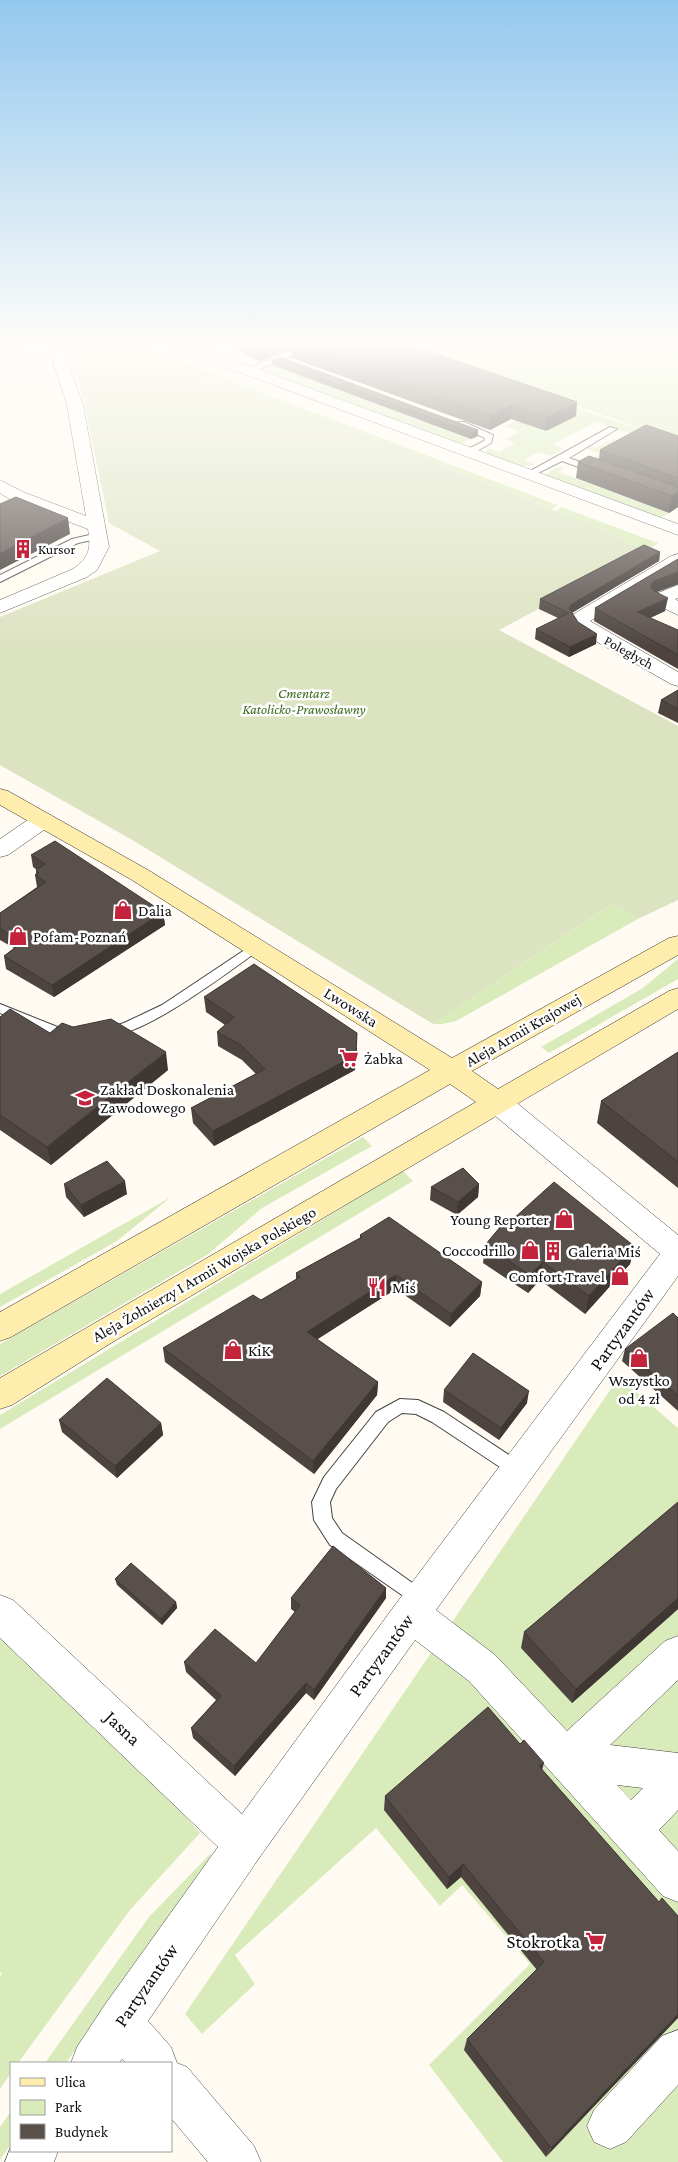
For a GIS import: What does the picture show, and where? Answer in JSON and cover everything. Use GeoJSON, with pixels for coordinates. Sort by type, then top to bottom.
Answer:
{"type":"FeatureCollection","features":[{"type":"Feature","properties":{"kind":"main road","name":"Lwowska"},"geometry":{"type":"LineString","coordinates":[[0,796],[140,875],[452,1070],[496,1102]]}},
{"type":"Feature","properties":{"kind":"main road","name":"Aleja Armii Krajowej"},"geometry":{"type":"LineString","coordinates":[[0,1328],[452,1070],[678,944]]}},
{"type":"Feature","properties":{"kind":"main road"},"geometry":{"type":"LineString","coordinates":[[496,1102],[678,997]]}},
{"type":"Feature","properties":{"kind":"main road","name":"Aleja Żołnierzy I Armii Wojska Polskiego"},"geometry":{"type":"LineString","coordinates":[[0,1395],[496,1102]]}},
{"type":"Feature","properties":{"kind":"street"},"geometry":{"type":"LineString","coordinates":[[0,608],[80,573],[97,557],[100,547],[91,528],[80,447]]}},
{"type":"Feature","properties":{"kind":"street"},"geometry":{"type":"LineString","coordinates":[[451,447],[678,530]]}},
{"type":"Feature","properties":{"kind":"street"},"geometry":{"type":"LineString","coordinates":[[0,485],[4,490],[91,528]]}},
{"type":"Feature","properties":{"kind":"street","name":"Poległych"},"geometry":{"type":"LineString","coordinates":[[678,560],[579,619],[585,627],[678,680]]}},
{"type":"Feature","properties":{"kind":"street"},"geometry":{"type":"LineString","coordinates":[[678,591],[660,599],[678,609]]}},
{"type":"Feature","properties":{"kind":"street"},"geometry":{"type":"LineString","coordinates":[[0,850],[43,820]]}},
{"type":"Feature","properties":{"kind":"street","name":"Lwowska"},"geometry":{"type":"LineString","coordinates":[[496,1102],[678,1252]]}},
{"type":"Feature","properties":{"kind":"street","name":"Partyzantów"},"geometry":{"type":"LineString","coordinates":[[94,2062],[245,1844],[416,1607],[678,1252]]}},
{"type":"Feature","properties":{"kind":"street"},"geometry":{"type":"LineString","coordinates":[[416,1607],[482,1668],[678,1881]]}},
{"type":"Feature","properties":{"kind":"street","name":"Jasna"},"geometry":{"type":"LineString","coordinates":[[0,1613],[245,1844]]}},
{"type":"Feature","properties":{"kind":"street"},"geometry":{"type":"LineString","coordinates":[[566,1759],[678,1654]]}},
{"type":"Feature","properties":{"kind":"street"},"geometry":{"type":"LineString","coordinates":[[566,1759],[678,1773]]}},
{"type":"Feature","properties":{"kind":"street"},"geometry":{"type":"LineString","coordinates":[[631,1829],[678,1781]]}},
{"type":"Feature","properties":{"kind":"street"},"geometry":{"type":"LineString","coordinates":[[120,2022],[153,2062]]}},
{"type":"Feature","properties":{"kind":"street"},"geometry":{"type":"LineString","coordinates":[[610,2126],[678,2052]]}},
{"type":"Feature","properties":{"kind":"street"},"geometry":{"type":"LineString","coordinates":[[172,2085],[238,2162]]}},
{"type":"Feature","properties":{"kind":"lane"},"geometry":{"type":"LineString","coordinates":[[467,453],[479,447]]}},
{"type":"Feature","properties":{"kind":"lane"},"geometry":{"type":"LineString","coordinates":[[527,475],[581,447]]}},
{"type":"Feature","properties":{"kind":"lane"},"geometry":{"type":"LineString","coordinates":[[562,458],[606,474]]}},
{"type":"Feature","properties":{"kind":"lane"},"geometry":{"type":"LineString","coordinates":[[0,579],[75,541],[91,528]]}},
{"type":"Feature","properties":{"kind":"lane"},"geometry":{"type":"LineString","coordinates":[[0,1008],[76,1039],[130,1027],[172,1006],[255,947]]}},
{"type":"Feature","properties":{"kind":"lane"},"geometry":{"type":"LineString","coordinates":[[416,1607],[336,1540],[323,1520],[321,1502],[330,1482],[382,1416],[400,1406],[418,1407],[438,1417],[518,1470]]}},
{"type":"Feature","properties":{"kind":"green space","name":"Cmentarz Katolicko-Prawosławny"},"geometry":{"type":"Polygon","coordinates":[[[93,447],[395,447],[564,514],[647,551],[499,630],[678,726],[678,900],[638,919],[613,903],[433,1024],[134,841],[0,765],[0,617],[160,551],[109,523],[93,447]]]}},
{"type":"Feature","properties":{"kind":"green space"},"geometry":{"type":"Polygon","coordinates":[[[395,447],[405,447],[557,505],[552,509],[395,447]]]}},
{"type":"Feature","properties":{"kind":"green space"},"geometry":{"type":"Polygon","coordinates":[[[508,447],[559,447],[564,449],[550,456],[538,452],[524,460],[535,464],[529,466],[510,463],[486,453],[488,448],[499,452],[508,447]]]}},
{"type":"Feature","properties":{"kind":"green space"},"geometry":{"type":"Polygon","coordinates":[[[672,447],[642,468],[592,458],[600,454],[585,448],[672,447]]]}},
{"type":"Feature","properties":{"kind":"green space"},"geometry":{"type":"Polygon","coordinates":[[[555,468],[563,468],[559,472],[669,513],[659,519],[545,475],[555,468]]]}},
{"type":"Feature","properties":{"kind":"green space"},"geometry":{"type":"Polygon","coordinates":[[[562,507],[658,543],[647,551],[556,511],[562,507]]]}},
{"type":"Feature","properties":{"kind":"green space"},"geometry":{"type":"Polygon","coordinates":[[[613,903],[638,919],[456,1021],[433,1024],[613,903]]]}},
{"type":"Feature","properties":{"kind":"green space"},"geometry":{"type":"Polygon","coordinates":[[[678,959],[678,979],[549,1053],[541,1047],[643,988],[678,959]]]}},
{"type":"Feature","properties":{"kind":"green space"},"geometry":{"type":"Polygon","coordinates":[[[363,1137],[372,1146],[262,1208],[207,1255],[0,1376],[0,1344],[363,1137]]]}},
{"type":"Feature","properties":{"kind":"green space"},"geometry":{"type":"Polygon","coordinates":[[[403,1171],[413,1181],[0,1429],[0,1415],[403,1171]]]}},
{"type":"Feature","properties":{"kind":"green space"},"geometry":{"type":"Polygon","coordinates":[[[171,1197],[117,1241],[0,1307],[0,1294],[171,1197]]]}},
{"type":"Feature","properties":{"kind":"green space"},"geometry":{"type":"Polygon","coordinates":[[[619,1377],[678,1428],[678,2162],[503,2162],[429,2065],[530,1964],[462,1885],[440,1906],[376,1828],[235,1955],[255,1984],[202,2034],[185,2014],[619,1377]]]}},
{"type":"Feature","properties":{"kind":"green space"},"geometry":{"type":"Polygon","coordinates":[[[0,1633],[149,1773],[200,1833],[130,1910],[19,2062],[10,2062],[10,2074],[0,2089],[0,1977],[2,1974],[0,1972],[0,1633]]]}},
{"type":"Feature","properties":{"kind":"green space"},"geometry":{"type":"Polygon","coordinates":[[[212,1852],[208,1861],[67,2062],[46,2062],[149,1917],[212,1852]]]}},
{"type":"Feature","properties":{"kind":"green space"},"geometry":{"type":"Polygon","coordinates":[[[10,2112],[10,2145],[0,2160],[0,2127],[10,2112]]]}},
{"type":"Feature","properties":{"kind":"building"},"geometry":{"type":"Polygon","coordinates":[[[606,447],[678,447],[678,478],[600,450],[606,447]]]}},
{"type":"Feature","properties":{"kind":"building"},"geometry":{"type":"Polygon","coordinates":[[[589,456],[678,487],[678,492],[672,496],[578,462],[589,456]]]}},
{"type":"Feature","properties":{"kind":"building"},"geometry":{"type":"Polygon","coordinates":[[[16,497],[68,518],[0,553],[0,504],[16,497]]]}},
{"type":"Feature","properties":{"kind":"building"},"geometry":{"type":"Polygon","coordinates":[[[644,545],[660,552],[572,604],[569,608],[578,622],[597,634],[570,647],[536,629],[569,613],[540,599],[644,545]]]}},
{"type":"Feature","properties":{"kind":"building"},"geometry":{"type":"Polygon","coordinates":[[[678,559],[678,572],[654,581],[650,586],[654,591],[668,598],[637,612],[678,630],[678,655],[595,608],[678,559]]]}},
{"type":"Feature","properties":{"kind":"building"},"geometry":{"type":"Polygon","coordinates":[[[678,690],[678,709],[661,700],[678,690]]]}},
{"type":"Feature","properties":{"kind":"building"},"geometry":{"type":"Polygon","coordinates":[[[55,841],[163,912],[52,985],[4,956],[23,942],[0,929],[0,913],[46,882],[35,875],[39,873],[36,870],[45,864],[31,855],[55,841]]]}},
{"type":"Feature","properties":{"kind":"building"},"geometry":{"type":"Polygon","coordinates":[[[254,964],[357,1033],[356,1055],[213,1131],[191,1108],[265,1069],[241,1045],[217,1032],[234,1017],[204,997],[254,964]]]}},
{"type":"Feature","properties":{"kind":"building"},"geometry":{"type":"Polygon","coordinates":[[[10,1009],[50,1033],[62,1023],[73,1027],[111,1019],[166,1052],[47,1147],[0,1115],[0,1017],[10,1009]]]}},
{"type":"Feature","properties":{"kind":"building"},"geometry":{"type":"Polygon","coordinates":[[[678,1052],[678,1162],[601,1101],[678,1052]]]}},
{"type":"Feature","properties":{"kind":"building"},"geometry":{"type":"Polygon","coordinates":[[[107,1161],[125,1181],[81,1205],[64,1184],[107,1161]]]}},
{"type":"Feature","properties":{"kind":"building"},"geometry":{"type":"Polygon","coordinates":[[[463,1168],[479,1184],[458,1202],[431,1187],[463,1168]]]}},
{"type":"Feature","properties":{"kind":"building","name":"Galeria Miś"},"geometry":{"type":"Polygon","coordinates":[[[554,1182],[634,1246],[589,1296],[543,1262],[530,1275],[485,1245],[507,1219],[512,1220],[554,1182]]]}},
{"type":"Feature","properties":{"kind":"building"},"geometry":{"type":"Polygon","coordinates":[[[389,1217],[482,1282],[451,1314],[396,1275],[307,1332],[378,1382],[313,1461],[163,1348],[253,1295],[261,1300],[300,1277],[296,1273],[362,1237],[360,1235],[389,1217]]]}},
{"type":"Feature","properties":{"kind":"building"},"geometry":{"type":"Polygon","coordinates":[[[673,1313],[678,1318],[678,1396],[625,1349],[673,1313]]]}},
{"type":"Feature","properties":{"kind":"building"},"geometry":{"type":"Polygon","coordinates":[[[473,1353],[529,1391],[501,1428],[444,1390],[473,1353]]]}},
{"type":"Feature","properties":{"kind":"building"},"geometry":{"type":"Polygon","coordinates":[[[107,1378],[161,1423],[115,1466],[59,1420],[107,1378]]]}},
{"type":"Feature","properties":{"kind":"building"},"geometry":{"type":"Polygon","coordinates":[[[678,1502],[678,1598],[576,1689],[524,1632],[678,1502]]]}},
{"type":"Feature","properties":{"kind":"building"},"geometry":{"type":"Polygon","coordinates":[[[333,1546],[386,1588],[314,1690],[306,1683],[234,1766],[191,1728],[221,1696],[184,1662],[215,1629],[256,1663],[300,1605],[291,1598],[333,1546]]]}},
{"type":"Feature","properties":{"kind":"building"},"geometry":{"type":"Polygon","coordinates":[[[131,1563],[176,1602],[161,1619],[115,1579],[131,1563]]]}},
{"type":"Feature","properties":{"kind":"building","name":"Stokrotka"},"geometry":{"type":"Polygon","coordinates":[[[488,1707],[520,1744],[524,1740],[544,1763],[539,1766],[659,1902],[662,1898],[678,1916],[678,2014],[551,2148],[467,2039],[544,1962],[463,1864],[449,1877],[385,1796],[488,1707]]]}},
{"type":"Feature","properties":{"kind":"place","name":"Kursor"},"geometry":{"type":"Point","coordinates":[23,549]}},
{"type":"Feature","properties":{"kind":"place","name":"Dalia"},"geometry":{"type":"Point","coordinates":[123,910]}},
{"type":"Feature","properties":{"kind":"place","name":"Pofam-Poznań"},"geometry":{"type":"Point","coordinates":[18,936]}},
{"type":"Feature","properties":{"kind":"place","name":"Żabka"},"geometry":{"type":"Point","coordinates":[349,1058]}},
{"type":"Feature","properties":{"kind":"place","name":"Zakład Doskonalenia Zawodowego"},"geometry":{"type":"Point","coordinates":[85,1098]}},
{"type":"Feature","properties":{"kind":"place","name":"Young Reporter"},"geometry":{"type":"Point","coordinates":[564,1219]}},
{"type":"Feature","properties":{"kind":"place","name":"Coccodrillo"},"geometry":{"type":"Point","coordinates":[530,1250]}},
{"type":"Feature","properties":{"kind":"place","name":"Galeria Miś"},"geometry":{"type":"Point","coordinates":[553,1251]}},
{"type":"Feature","properties":{"kind":"place","name":"Comfort Travel"},"geometry":{"type":"Point","coordinates":[620,1276]}},
{"type":"Feature","properties":{"kind":"place","name":"Miś"},"geometry":{"type":"Point","coordinates":[377,1287]}},
{"type":"Feature","properties":{"kind":"place","name":"KiK"},"geometry":{"type":"Point","coordinates":[233,1350]}},
{"type":"Feature","properties":{"kind":"place","name":"Wszystko od 4 zł"},"geometry":{"type":"Point","coordinates":[639,1358]}},
{"type":"Feature","properties":{"kind":"place","name":"Stokrotka"},"geometry":{"type":"Point","coordinates":[595,1941]}}]}
